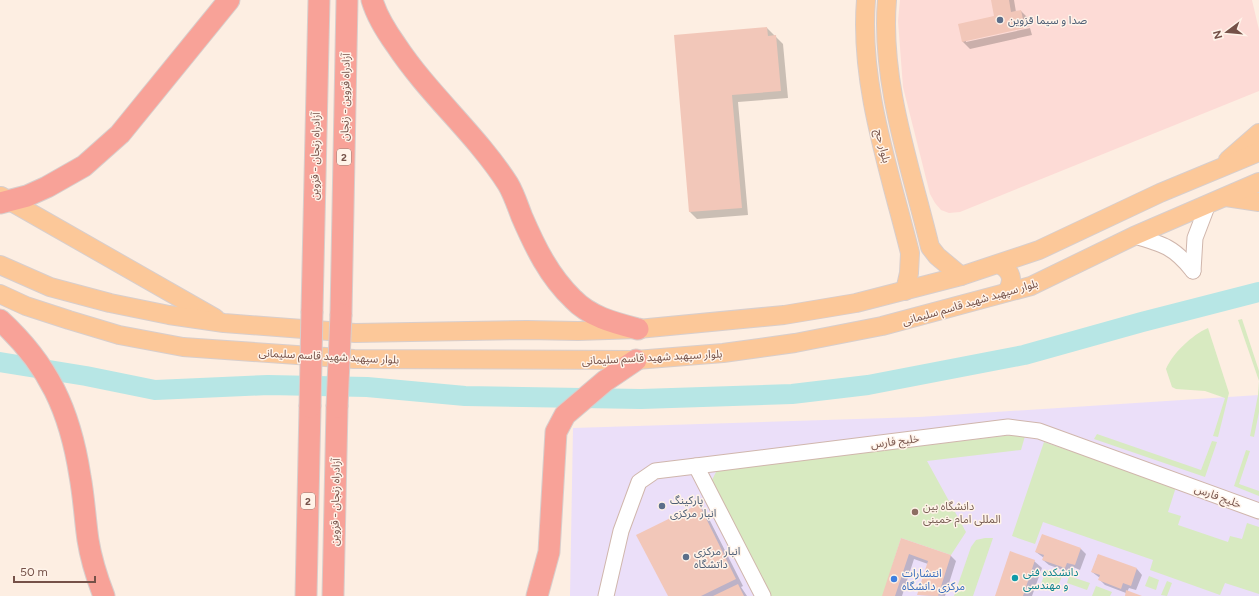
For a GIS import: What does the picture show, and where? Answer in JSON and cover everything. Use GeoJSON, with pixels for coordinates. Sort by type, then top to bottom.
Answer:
{"type":"FeatureCollection","features":[{"type":"Feature","properties":{"kind":"highway"},"geometry":{"type":"LineString","coordinates":[[0,203],[27,196],[47,187],[89,162],[120,134],[229,0]]}},
{"type":"Feature","properties":{"kind":"highway","name":"آزادراه زنجان - قزوین"},"geometry":{"type":"LineString","coordinates":[[306,596],[319,0]]}},
{"type":"Feature","properties":{"kind":"highway","name":"آزادراه قزوین - زنجان"},"geometry":{"type":"LineString","coordinates":[[338,407],[347,0]]}},
{"type":"Feature","properties":{"kind":"highway"},"geometry":{"type":"LineString","coordinates":[[372,0],[382,25],[405,59],[429,90],[490,158],[509,186],[538,252],[557,282],[588,312],[608,321],[638,329]]}},
{"type":"Feature","properties":{"kind":"highway"},"geometry":{"type":"LineString","coordinates":[[0,320],[39,362],[51,380],[62,403],[80,476],[88,541],[94,570],[104,596]]}},
{"type":"Feature","properties":{"kind":"highway"},"geometry":{"type":"LineString","coordinates":[[537,596],[549,552],[556,432],[565,415],[605,381],[636,360]]}},
{"type":"Feature","properties":{"kind":"highway","name":"آزادراه زنجان - قزوین"},"geometry":{"type":"LineString","coordinates":[[333,596],[338,407]]}},
{"type":"Feature","properties":{"kind":"main road","name":"بلوار حج"},"geometry":{"type":"LineString","coordinates":[[866,0],[867,58],[874,108],[910,253],[909,273],[905,291]]}},
{"type":"Feature","properties":{"kind":"main road","name":"بلوار حج"},"geometry":{"type":"LineString","coordinates":[[887,0],[888,57],[895,103],[930,247],[937,256],[961,276]]}},
{"type":"Feature","properties":{"kind":"main road"},"geometry":{"type":"LineString","coordinates":[[1216,171],[1259,133]]}},
{"type":"Feature","properties":{"kind":"main road"},"geometry":{"type":"LineString","coordinates":[[0,265],[50,287],[110,303],[169,315],[224,322],[355,333],[527,330],[578,332],[638,329],[784,316],[856,303],[961,276],[999,264],[1038,250],[1160,193],[1259,152]]}},
{"type":"Feature","properties":{"kind":"main road","name":"بلوار سپهبد شهید قاسم سلیمانی"},"geometry":{"type":"LineString","coordinates":[[0,294],[26,306],[69,320],[119,334],[183,347],[354,359],[636,360],[758,349],[836,336],[930,314],[1007,292],[1048,279],[1134,236],[1259,182]]}},
{"type":"Feature","properties":{"kind":"main road"},"geometry":{"type":"LineString","coordinates":[[0,196],[224,322]]}},
{"type":"Feature","properties":{"kind":"main road"},"geometry":{"type":"LineString","coordinates":[[1225,197],[1259,202]]}},
{"type":"Feature","properties":{"kind":"main road"},"geometry":{"type":"LineString","coordinates":[[910,253],[915,260],[921,264],[925,263],[930,259],[930,247]]}},
{"type":"Feature","properties":{"kind":"main road"},"geometry":{"type":"LineString","coordinates":[[1038,250],[1037,263],[1048,279]]}},
{"type":"Feature","properties":{"kind":"main road"},"geometry":{"type":"LineString","coordinates":[[999,264],[1010,272],[1012,278],[1007,292]]}},
{"type":"Feature","properties":{"kind":"street"},"geometry":{"type":"LineString","coordinates":[[1134,236],[1159,243],[1180,255],[1193,272],[1195,238],[1208,204]]}},
{"type":"Feature","properties":{"kind":"street","name":"خلیج فارس"},"geometry":{"type":"LineString","coordinates":[[606,596],[621,531],[639,482],[655,471],[1008,427],[1039,432],[1259,511]]}},
{"type":"Feature","properties":{"kind":"street"},"geometry":{"type":"LineString","coordinates":[[696,466],[762,596]]}},
{"type":"Feature","properties":{"kind":"shaded area"},"geometry":{"type":"Polygon","coordinates":[[[900,0],[1252,0],[1259,30],[1259,91],[960,212],[949,213],[941,210],[930,194],[903,87],[898,21],[900,0]]]}},
{"type":"Feature","properties":{"kind":"shaded area","name":"دانشگاه بین المللی امام خمینی"},"geometry":{"type":"Polygon","coordinates":[[[1259,395],[1259,596],[570,596],[573,428],[919,417],[1259,395]]]}},
{"type":"Feature","properties":{"kind":"green space"},"geometry":{"type":"Polygon","coordinates":[[[1242,319],[1259,371],[1259,381],[1238,320],[1242,319]]]}},
{"type":"Feature","properties":{"kind":"green space"},"geometry":{"type":"Polygon","coordinates":[[[1208,328],[1229,393],[1218,437],[1213,436],[1225,398],[1205,391],[1176,389],[1172,387],[1166,369],[1173,357],[1184,345],[1196,335],[1208,328]]]}},
{"type":"Feature","properties":{"kind":"green space"},"geometry":{"type":"Polygon","coordinates":[[[1259,381],[1259,412],[1254,437],[1250,436],[1258,395],[1259,381]]]}},
{"type":"Feature","properties":{"kind":"green space"},"geometry":{"type":"Polygon","coordinates":[[[1097,434],[1201,470],[1212,441],[1217,442],[1205,477],[1094,439],[1097,434]]]}},
{"type":"Feature","properties":{"kind":"green space"},"geometry":{"type":"Polygon","coordinates":[[[1012,435],[1025,436],[1021,450],[927,461],[966,532],[951,555],[901,538],[883,596],[766,596],[709,486],[717,470],[1012,435]]]}},
{"type":"Feature","properties":{"kind":"green space"},"geometry":{"type":"Polygon","coordinates":[[[1044,442],[1176,487],[1168,512],[1181,516],[1178,525],[1228,542],[1230,536],[1242,539],[1247,523],[1259,527],[1259,594],[1225,583],[1220,595],[1150,570],[1153,560],[1043,522],[1035,544],[1012,536],[1044,442]]]}},
{"type":"Feature","properties":{"kind":"green space"},"geometry":{"type":"Polygon","coordinates":[[[1246,450],[1250,451],[1239,484],[1259,491],[1259,496],[1234,486],[1246,450]]]}},
{"type":"Feature","properties":{"kind":"green space"},"geometry":{"type":"Polygon","coordinates":[[[993,538],[973,596],[954,596],[971,547],[976,540],[993,538]]]}},
{"type":"Feature","properties":{"kind":"green space"},"geometry":{"type":"Polygon","coordinates":[[[1046,570],[1062,576],[1057,589],[1041,584],[1046,570]]]}},
{"type":"Feature","properties":{"kind":"green space"},"geometry":{"type":"Polygon","coordinates":[[[1069,576],[1090,583],[1087,590],[1067,583],[1069,576]]]}},
{"type":"Feature","properties":{"kind":"green space"},"geometry":{"type":"Polygon","coordinates":[[[1149,576],[1159,580],[1156,590],[1145,586],[1149,576]]]}},
{"type":"Feature","properties":{"kind":"green space"},"geometry":{"type":"Polygon","coordinates":[[[1167,581],[1172,583],[1167,596],[1161,595],[1167,581]]]}},
{"type":"Feature","properties":{"kind":"green space"},"geometry":{"type":"Polygon","coordinates":[[[1096,586],[1112,592],[1110,596],[1092,596],[1096,586]]]}},
{"type":"Feature","properties":{"kind":"building","name":"صدا و سیما قزوین"},"geometry":{"type":"Polygon","coordinates":[[[991,0],[1009,0],[1011,12],[1021,10],[1025,28],[962,42],[958,24],[994,16],[991,0]]]}},
{"type":"Feature","properties":{"kind":"building"},"geometry":{"type":"Polygon","coordinates":[[[767,27],[768,36],[776,35],[781,91],[732,95],[742,208],[689,212],[674,35],[767,27]]]}},
{"type":"Feature","properties":{"kind":"building","name":"انبار مرکزی داتشگاه"},"geometry":{"type":"Polygon","coordinates":[[[699,504],[736,579],[701,596],[668,596],[636,535],[699,504]]]}},
{"type":"Feature","properties":{"kind":"building"},"geometry":{"type":"Polygon","coordinates":[[[1042,534],[1081,548],[1075,565],[1067,563],[1065,568],[1042,560],[1044,555],[1035,552],[1042,534]]]}},
{"type":"Feature","properties":{"kind":"building"},"geometry":{"type":"Polygon","coordinates":[[[901,538],[951,555],[938,596],[917,595],[928,561],[909,554],[895,596],[882,596],[901,538]]]}},
{"type":"Feature","properties":{"kind":"building","name":"دانشکده فنی و مهندسی"},"geometry":{"type":"Polygon","coordinates":[[[1010,551],[1035,560],[1023,596],[995,596],[1010,551]]]}},
{"type":"Feature","properties":{"kind":"building"},"geometry":{"type":"Polygon","coordinates":[[[1098,554],[1137,568],[1131,586],[1123,583],[1121,589],[1098,580],[1100,575],[1091,572],[1098,554]]]}},
{"type":"Feature","properties":{"kind":"building"},"geometry":{"type":"Polygon","coordinates":[[[738,584],[744,596],[713,596],[738,584]]]}},
{"type":"Feature","properties":{"kind":"building"},"geometry":{"type":"Polygon","coordinates":[[[1126,590],[1142,596],[1125,596],[1126,590]]]}},
{"type":"Feature","properties":{"kind":"waterway"},"geometry":{"type":"LineString","coordinates":[[0,362],[86,376],[155,390],[268,385],[367,387],[465,396],[641,399],[792,394],[868,385],[1024,355],[1142,322],[1259,292]]}},
{"type":"Feature","properties":{"kind":"place","name":"صدا و سیما قزوین"},"geometry":{"type":"Point","coordinates":[1000,20]}},
{"type":"Feature","properties":{"kind":"place","name":"پارکینگ انبار مرکزی"},"geometry":{"type":"Point","coordinates":[662,506]}},
{"type":"Feature","properties":{"kind":"place","name":"دانشگاه بین المللی امام خمینی"},"geometry":{"type":"Point","coordinates":[915,512]}},
{"type":"Feature","properties":{"kind":"place","name":"انبار مرکزی داتشگاه"},"geometry":{"type":"Point","coordinates":[686,557]}},
{"type":"Feature","properties":{"kind":"place","name":"دانشکده فنی و مهندسی"},"geometry":{"type":"Point","coordinates":[1015,578]}},
{"type":"Feature","properties":{"kind":"place","name":"انتشارات مرکزی دانشگاه"},"geometry":{"type":"Point","coordinates":[894,579]}}]}
